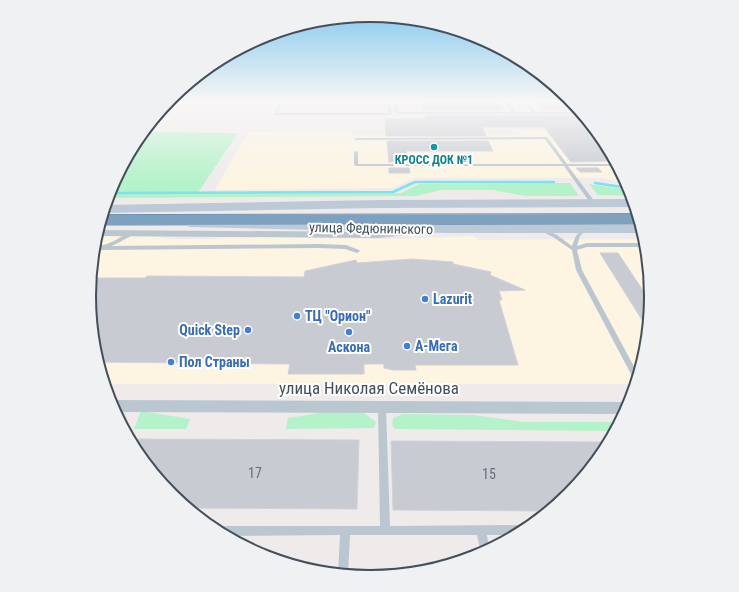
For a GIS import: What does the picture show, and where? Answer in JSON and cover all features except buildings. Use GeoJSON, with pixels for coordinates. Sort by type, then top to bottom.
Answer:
{"type":"FeatureCollection","features":[{"type":"Feature","properties":{"kind":"highway","name":"улица Федюнинского"},"geometry":{"type":"LineString","coordinates":[[109,210],[213,212],[630,211]]}},
{"type":"Feature","properties":{"kind":"highway","name":"улица Федюнинского"},"geometry":{"type":"LineString","coordinates":[[106,221],[632,219]]}},
{"type":"Feature","properties":{"kind":"main road","name":"улица Федюнинского"},"geometry":{"type":"LineString","coordinates":[[109,210],[366,204],[627,203]]}},
{"type":"Feature","properties":{"kind":"main road","name":"улица Федюнинского"},"geometry":{"type":"LineString","coordinates":[[106,221],[447,229],[635,229]]}},
{"type":"Feature","properties":{"kind":"main road"},"geometry":{"type":"LineString","coordinates":[[592,229],[636,234]]}},
{"type":"Feature","properties":{"kind":"street"},"geometry":{"type":"LineString","coordinates":[[103,233],[378,235],[447,229]]}},
{"type":"Feature","properties":{"kind":"street","name":"улица Николая Семёнова"},"geometry":{"type":"LineString","coordinates":[[119,406],[620,408]]}},
{"type":"Feature","properties":{"kind":"lane"},"geometry":{"type":"LineString","coordinates":[[356,139],[546,138],[593,204]]}},
{"type":"Feature","properties":{"kind":"lane"},"geometry":{"type":"LineString","coordinates":[[356,152],[356,165],[610,165]]}},
{"type":"Feature","properties":{"kind":"lane"},"geometry":{"type":"LineString","coordinates":[[539,229],[555,236],[574,249]]}},
{"type":"Feature","properties":{"kind":"lane"},"geometry":{"type":"LineString","coordinates":[[592,229],[578,236],[574,249],[579,270],[633,370]]}},
{"type":"Feature","properties":{"kind":"lane"},"geometry":{"type":"LineString","coordinates":[[100,248],[115,244],[133,233]]}},
{"type":"Feature","properties":{"kind":"lane"},"geometry":{"type":"LineString","coordinates":[[574,249],[587,245],[638,245]]}},
{"type":"Feature","properties":{"kind":"lane"},"geometry":{"type":"LineString","coordinates":[[100,248],[319,246],[346,247],[357,251]]}},
{"type":"Feature","properties":{"kind":"lane"},"geometry":{"type":"LineString","coordinates":[[382,407],[385,530]]}},
{"type":"Feature","properties":{"kind":"lane"},"geometry":{"type":"LineString","coordinates":[[481,530],[484,545]]}},
{"type":"Feature","properties":{"kind":"lane"},"geometry":{"type":"LineString","coordinates":[[229,531],[511,530]]}},
{"type":"Feature","properties":{"kind":"lane"},"geometry":{"type":"LineString","coordinates":[[343,569],[345,531]]}},
{"type":"Feature","properties":{"kind":"shaded area"},"geometry":{"type":"Polygon","coordinates":[[[518,130],[588,130],[607,159],[618,181],[602,178],[415,178],[392,188],[215,190],[248,132],[352,131],[352,135],[520,135],[518,130]]]}},
{"type":"Feature","properties":{"kind":"shaded area"},"geometry":{"type":"Polygon","coordinates":[[[103,236],[152,236],[171,239],[211,239],[233,237],[396,239],[473,236],[478,240],[637,239],[643,278],[643,314],[638,349],[629,384],[110,384],[101,349],[96,314],[96,278],[103,236]]]}},
{"type":"Feature","properties":{"kind":"green space"},"geometry":{"type":"Polygon","coordinates":[[[150,132],[238,133],[197,194],[401,193],[419,184],[570,183],[579,196],[525,196],[493,190],[441,190],[416,196],[114,198],[132,159],[150,132]]]}},
{"type":"Feature","properties":{"kind":"green space"},"geometry":{"type":"Polygon","coordinates":[[[589,184],[622,189],[625,196],[598,195],[589,184]]]}},
{"type":"Feature","properties":{"kind":"green space"},"geometry":{"type":"Polygon","coordinates":[[[141,411],[190,419],[186,429],[134,429],[141,411]]]}},
{"type":"Feature","properties":{"kind":"green space"},"geometry":{"type":"Polygon","coordinates":[[[332,411],[364,413],[376,422],[374,428],[286,429],[288,418],[332,411]]]}},
{"type":"Feature","properties":{"kind":"green space"},"geometry":{"type":"Polygon","coordinates":[[[403,414],[474,415],[524,422],[612,423],[608,431],[395,429],[392,425],[393,418],[403,414]]]}},
{"type":"Feature","properties":{"kind":"waterway"},"geometry":{"type":"LineString","coordinates":[[115,193],[393,192],[415,182],[554,182]]}},
{"type":"Feature","properties":{"kind":"waterway"},"geometry":{"type":"LineString","coordinates":[[595,183],[621,187]]}},
{"type":"Feature","properties":{"kind":"place","name":"КРОСС ДОК №1"},"geometry":{"type":"Point","coordinates":[434,147]}},
{"type":"Feature","properties":{"kind":"place","name":"Lazurit"},"geometry":{"type":"Point","coordinates":[425,299]}},
{"type":"Feature","properties":{"kind":"place","name":"ТЦ \"Орион\""},"geometry":{"type":"Point","coordinates":[297,316]}},
{"type":"Feature","properties":{"kind":"place","name":"Quick Step"},"geometry":{"type":"Point","coordinates":[248,330]}},
{"type":"Feature","properties":{"kind":"place","name":"Аскона"},"geometry":{"type":"Point","coordinates":[349,332]}},
{"type":"Feature","properties":{"kind":"place","name":"А-Мега"},"geometry":{"type":"Point","coordinates":[407,346]}},
{"type":"Feature","properties":{"kind":"place","name":"Пол Страны"},"geometry":{"type":"Point","coordinates":[171,362]}}]}
